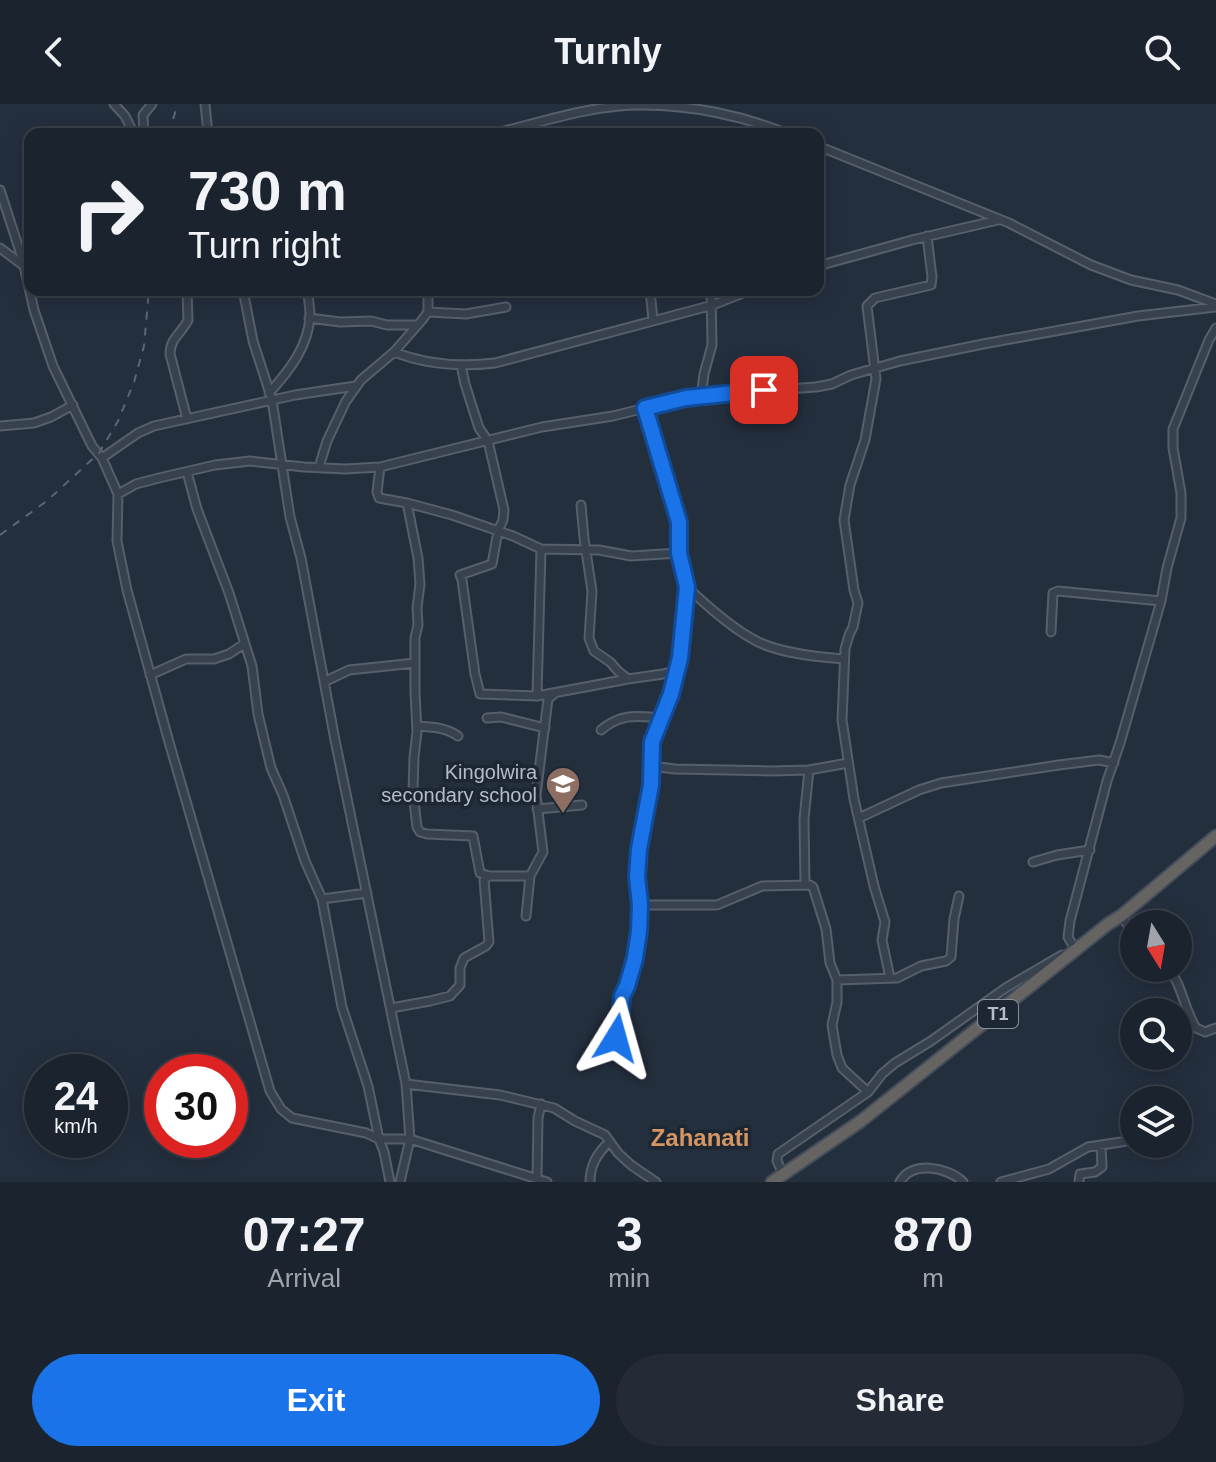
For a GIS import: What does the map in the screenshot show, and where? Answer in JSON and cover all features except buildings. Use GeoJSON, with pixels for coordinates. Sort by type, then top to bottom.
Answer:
{"type":"FeatureCollection","features":[{"type":"Feature","properties":{"kind":"highway","name":"T1"},"geometry":{"type":"LineString","coordinates":[[1128,910],[1216,836]]}},
{"type":"Feature","properties":{"kind":"highway","name":"T1"},"geometry":{"type":"LineString","coordinates":[[772,1182],[861,1121],[1120,917]]}},
{"type":"Feature","properties":{"kind":"street"},"geometry":{"type":"LineString","coordinates":[[114,104],[131,128]]}},
{"type":"Feature","properties":{"kind":"street"},"geometry":{"type":"LineString","coordinates":[[144,128],[143,115],[152,104]]}},
{"type":"Feature","properties":{"kind":"street"},"geometry":{"type":"LineString","coordinates":[[205,104],[207,128]]}},
{"type":"Feature","properties":{"kind":"street"},"geometry":{"type":"LineString","coordinates":[[517,128],[598,109],[644,105],[724,114],[774,128]]}},
{"type":"Feature","properties":{"kind":"street"},"geometry":{"type":"LineString","coordinates":[[824,148],[998,220],[1078,259],[1131,280],[1178,290],[1216,305]]}},
{"type":"Feature","properties":{"kind":"street"},"geometry":{"type":"LineString","coordinates":[[0,190],[24,266]]}},
{"type":"Feature","properties":{"kind":"street"},"geometry":{"type":"LineString","coordinates":[[824,264],[998,220]]}},
{"type":"Feature","properties":{"kind":"street"},"geometry":{"type":"LineString","coordinates":[[890,978],[882,940],[885,922],[859,818],[842,720],[845,649],[858,603],[844,520],[850,485],[865,440],[876,379],[867,306],[875,298],[931,285],[927,236]]}},
{"type":"Feature","properties":{"kind":"street"},"geometry":{"type":"LineString","coordinates":[[0,248],[24,266]]}},
{"type":"Feature","properties":{"kind":"street"},"geometry":{"type":"LineString","coordinates":[[31,296],[51,360],[118,494],[117,541],[127,590],[272,1095],[292,1118],[366,1133],[379,1139],[410,1139],[547,1182]]}},
{"type":"Feature","properties":{"kind":"street"},"geometry":{"type":"LineString","coordinates":[[187,296],[187,324],[170,346],[187,419]]}},
{"type":"Feature","properties":{"kind":"street"},"geometry":{"type":"LineString","coordinates":[[244,296],[253,341],[271,396],[290,517],[301,558],[406,1084],[410,1139],[400,1182]]}},
{"type":"Feature","properties":{"kind":"street"},"geometry":{"type":"LineString","coordinates":[[271,396],[297,357],[309,318],[308,296]]}},
{"type":"Feature","properties":{"kind":"street"},"geometry":{"type":"LineString","coordinates":[[319,467],[337,419],[356,386],[394,352],[428,312],[428,296]]}},
{"type":"Feature","properties":{"kind":"street"},"geometry":{"type":"LineString","coordinates":[[651,296],[653,320]]}},
{"type":"Feature","properties":{"kind":"street"},"geometry":{"type":"LineString","coordinates":[[701,397],[712,345],[712,296]]}},
{"type":"Feature","properties":{"kind":"street"},"geometry":{"type":"LineString","coordinates":[[394,352],[412,359],[461,365],[495,363],[713,305],[736,296]]}},
{"type":"Feature","properties":{"kind":"street"},"geometry":{"type":"LineString","coordinates":[[118,494],[136,484],[215,465],[250,461],[345,469],[380,467],[542,427],[613,416],[686,398],[816,387],[876,367],[983,344],[1216,305]]}},
{"type":"Feature","properties":{"kind":"street"},"geometry":{"type":"LineString","coordinates":[[428,312],[466,314],[506,307]]}},
{"type":"Feature","properties":{"kind":"street"},"geometry":{"type":"LineString","coordinates":[[309,318],[417,325]]}},
{"type":"Feature","properties":{"kind":"street"},"geometry":{"type":"LineString","coordinates":[[783,1174],[777,1161],[778,1154],[868,1092],[895,1063],[1007,987],[1075,950],[1068,933],[1107,781],[1161,601],[1181,518],[1173,429],[1216,328]]}},
{"type":"Feature","properties":{"kind":"street"},"geometry":{"type":"LineString","coordinates":[[461,365],[479,428],[488,441],[504,510],[492,564],[460,576],[481,695],[537,696],[677,670]]}},
{"type":"Feature","properties":{"kind":"street"},"geometry":{"type":"LineString","coordinates":[[102,458],[138,433],[154,426],[271,396],[356,386]]}},
{"type":"Feature","properties":{"kind":"street"},"geometry":{"type":"LineString","coordinates":[[0,426],[34,423],[73,405]]}},
{"type":"Feature","properties":{"kind":"street"},"geometry":{"type":"LineString","coordinates":[[620,1056],[616,1038],[622,996],[635,958],[640,905],[637,876],[639,849],[651,785],[652,742],[677,670],[687,587],[679,553],[679,522],[645,408]]}},
{"type":"Feature","properties":{"kind":"street"},"geometry":{"type":"LineString","coordinates":[[380,467],[379,498],[452,515],[541,549],[599,550],[631,556],[679,553]]}},
{"type":"Feature","properties":{"kind":"street"},"geometry":{"type":"LineString","coordinates":[[187,472],[252,666],[258,714],[271,768],[322,899],[342,1007],[368,1086],[390,1182]]}},
{"type":"Feature","properties":{"kind":"street"},"geometry":{"type":"LineString","coordinates":[[407,503],[420,584],[415,638],[417,726],[413,793],[417,827],[427,834],[473,836],[480,873],[489,876],[530,876]]}},
{"type":"Feature","properties":{"kind":"street"},"geometry":{"type":"LineString","coordinates":[[581,505],[592,591],[589,638],[594,651],[628,679]]}},
{"type":"Feature","properties":{"kind":"street"},"geometry":{"type":"LineString","coordinates":[[537,696],[541,549]]}},
{"type":"Feature","properties":{"kind":"street"},"geometry":{"type":"LineString","coordinates":[[687,587],[752,639],[786,650],[844,659]]}},
{"type":"Feature","properties":{"kind":"street"},"geometry":{"type":"LineString","coordinates":[[1051,632],[1053,593],[1058,591],[1161,601]]}},
{"type":"Feature","properties":{"kind":"street"},"geometry":{"type":"LineString","coordinates":[[150,675],[186,659],[214,659],[244,644]]}},
{"type":"Feature","properties":{"kind":"street"},"geometry":{"type":"LineString","coordinates":[[326,681],[349,670],[415,663]]}},
{"type":"Feature","properties":{"kind":"street"},"geometry":{"type":"LineString","coordinates":[[526,916],[530,876],[543,852],[536,795],[548,699],[556,692]]}},
{"type":"Feature","properties":{"kind":"street"},"geometry":{"type":"LineString","coordinates":[[487,718],[501,717],[545,728]]}},
{"type":"Feature","properties":{"kind":"street"},"geometry":{"type":"LineString","coordinates":[[601,730],[624,717],[661,718]]}},
{"type":"Feature","properties":{"kind":"street"},"geometry":{"type":"LineString","coordinates":[[417,726],[441,728],[458,736]]}},
{"type":"Feature","properties":{"kind":"street"},"geometry":{"type":"LineString","coordinates":[[859,818],[941,783],[1099,760],[1114,763]]}},
{"type":"Feature","properties":{"kind":"street"},"geometry":{"type":"LineString","coordinates":[[651,766],[809,770],[848,763]]}},
{"type":"Feature","properties":{"kind":"street"},"geometry":{"type":"LineString","coordinates":[[805,885],[804,819],[809,770]]}},
{"type":"Feature","properties":{"kind":"street"},"geometry":{"type":"LineString","coordinates":[[537,809],[582,805]]}},
{"type":"Feature","properties":{"kind":"street"},"geometry":{"type":"LineString","coordinates":[[1033,862],[1090,850]]}},
{"type":"Feature","properties":{"kind":"street"},"geometry":{"type":"LineString","coordinates":[[391,1008],[450,996],[460,985],[460,968],[464,958],[489,942],[484,880],[489,876]]}},
{"type":"Feature","properties":{"kind":"street"},"geometry":{"type":"LineString","coordinates":[[640,905],[717,905],[762,886],[813,887],[826,929],[830,963],[837,980],[837,1002],[832,1025],[837,1055],[842,1068],[868,1092]]}},
{"type":"Feature","properties":{"kind":"street"},"geometry":{"type":"LineString","coordinates":[[322,899],[367,893]]}},
{"type":"Feature","properties":{"kind":"street"},"geometry":{"type":"LineString","coordinates":[[837,980],[902,976],[921,966],[949,959],[959,896]]}},
{"type":"Feature","properties":{"kind":"street"},"geometry":{"type":"LineString","coordinates":[[1176,982],[1196,1028],[1205,1032],[1216,1028]]}},
{"type":"Feature","properties":{"kind":"street"},"geometry":{"type":"LineString","coordinates":[[406,1084],[500,1095],[554,1108],[605,1135],[631,1165],[656,1182]]}},
{"type":"Feature","properties":{"kind":"street"},"geometry":{"type":"LineString","coordinates":[[537,1179],[541,1104]]}},
{"type":"Feature","properties":{"kind":"street"},"geometry":{"type":"LineString","coordinates":[[590,1182],[596,1158],[609,1142]]}},
{"type":"Feature","properties":{"kind":"street"},"geometry":{"type":"LineString","coordinates":[[1001,1182],[1044,1171],[1088,1147],[1120,1142]]}},
{"type":"Feature","properties":{"kind":"street"},"geometry":{"type":"LineString","coordinates":[[1079,1182],[1080,1174],[1095,1172],[1102,1167],[1101,1145]]}},
{"type":"Feature","properties":{"kind":"street"},"geometry":{"type":"LineString","coordinates":[[900,1182],[904,1174],[917,1168],[948,1172],[963,1182]]}},
{"type":"Feature","properties":{"kind":"street"},"geometry":{"type":"LineString","coordinates":[[948,1172],[952,1182]]}},
{"type":"Feature","properties":{"kind":"railway"},"geometry":{"type":"LineString","coordinates":[[170,128],[178,104]]}},
{"type":"Feature","properties":{"kind":"railway"},"geometry":{"type":"LineString","coordinates":[[0,535],[48,500],[99,453],[118,421],[134,382],[144,346],[148,296]]}},
{"type":"Feature","properties":{"kind":"place","name":"Kingolwira secondary school"},"geometry":{"type":"Point","coordinates":[563,815]}},
{"type":"Feature","properties":{"kind":"district","name":"Zahanati"},"geometry":{"type":"Point","coordinates":[700,1138]}},
{"type":"Feature","properties":{"kind":"route"},"geometry":{"type":"LineString","coordinates":[[616,1038],[622,996],[635,958],[639,931],[637,876],[651,785],[652,742],[668,704],[680,658],[687,587],[679,553],[679,522],[645,408],[686,398],[764,390]]}}]}
